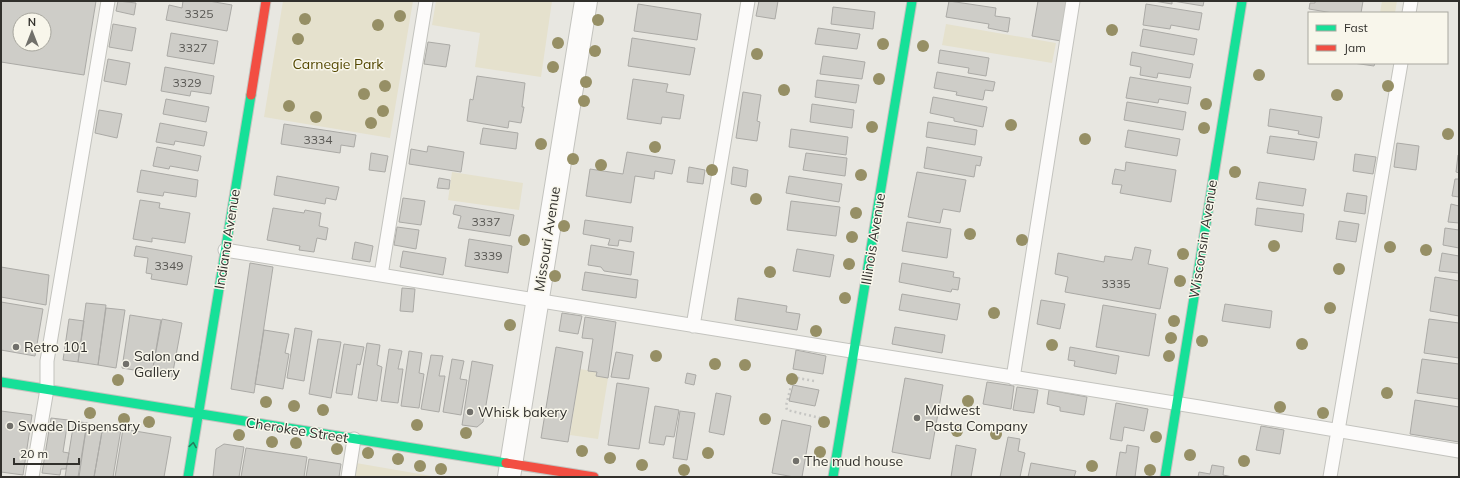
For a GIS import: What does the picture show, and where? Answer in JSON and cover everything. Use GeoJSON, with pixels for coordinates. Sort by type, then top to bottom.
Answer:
{"type":"FeatureCollection","features":[{"type":"Feature","properties":{"kind":"street","name":"Indiana Avenue"},"geometry":{"type":"LineString","coordinates":[[188,477],[266,1]]}},
{"type":"Feature","properties":{"kind":"street","name":"Missouri Avenue"},"geometry":{"type":"LineString","coordinates":[[510,470],[586,1]]}},
{"type":"Feature","properties":{"kind":"street","name":"Illinois Avenue"},"geometry":{"type":"LineString","coordinates":[[833,477],[912,1]]}},
{"type":"Feature","properties":{"kind":"street","name":"Wisconsin Avenue"},"geometry":{"type":"LineString","coordinates":[[1165,477],[1242,1]]}},
{"type":"Feature","properties":{"kind":"street","name":"Cherokee Street"},"geometry":{"type":"LineString","coordinates":[[1,382],[354,439],[510,470],[594,477]]}},
{"type":"Feature","properties":{"kind":"lane"},"geometry":{"type":"LineString","coordinates":[[32,477],[47,389],[47,362],[108,1]]}},
{"type":"Feature","properties":{"kind":"lane"},"geometry":{"type":"LineString","coordinates":[[381,275],[426,1]]}},
{"type":"Feature","properties":{"kind":"lane"},"geometry":{"type":"LineString","coordinates":[[693,326],[748,1]]}},
{"type":"Feature","properties":{"kind":"lane"},"geometry":{"type":"LineString","coordinates":[[1013,378],[1073,1]]}},
{"type":"Feature","properties":{"kind":"lane"},"geometry":{"type":"LineString","coordinates":[[1409,12],[1411,1]]}},
{"type":"Feature","properties":{"kind":"lane"},"geometry":{"type":"LineString","coordinates":[[1330,477],[1401,64]]}},
{"type":"Feature","properties":{"kind":"lane"},"geometry":{"type":"LineString","coordinates":[[225,250],[1459,451]]}},
{"type":"Feature","properties":{"kind":"lane"},"geometry":{"type":"LineString","coordinates":[[348,477],[354,439]]}},
{"type":"Feature","properties":{"kind":"path"},"geometry":{"type":"LineString","coordinates":[[814,381],[798,378],[792,382],[786,406],[787,410],[820,418]]}},
{"type":"Feature","properties":{"kind":"green space","name":"Carnegie Park"},"geometry":{"type":"Polygon","coordinates":[[[283,1],[413,1],[390,138],[264,117],[283,1]]]}},
{"type":"Feature","properties":{"kind":"green space"},"geometry":{"type":"Polygon","coordinates":[[[436,1],[552,1],[541,77],[475,67],[480,33],[432,25],[436,1]]]}},
{"type":"Feature","properties":{"kind":"green space"},"geometry":{"type":"Polygon","coordinates":[[[1382,1],[1397,1],[1395,12],[1380,12],[1382,1]]]}},
{"type":"Feature","properties":{"kind":"green space"},"geometry":{"type":"Polygon","coordinates":[[[946,24],[1056,43],[1052,63],[942,45],[946,24]]]}},
{"type":"Feature","properties":{"kind":"green space"},"geometry":{"type":"Polygon","coordinates":[[[452,172],[523,183],[519,210],[448,200],[452,172]]]}},
{"type":"Feature","properties":{"kind":"green space"},"geometry":{"type":"Polygon","coordinates":[[[580,369],[597,372],[596,376],[608,378],[598,439],[570,435],[580,369]]]}},
{"type":"Feature","properties":{"kind":"green space"},"geometry":{"type":"Polygon","coordinates":[[[356,463],[437,477],[353,477],[356,463]]]}},
{"type":"Feature","properties":{"kind":"building"},"geometry":{"type":"Polygon","coordinates":[[[1,1],[96,1],[84,75],[1,62],[1,1]]]}},
{"type":"Feature","properties":{"kind":"building"},"geometry":{"type":"Polygon","coordinates":[[[118,1],[136,3],[134,15],[116,11],[118,1]]]}},
{"type":"Feature","properties":{"kind":"building"},"geometry":{"type":"Polygon","coordinates":[[[183,1],[209,1],[232,5],[227,31],[166,20],[169,5],[182,8],[183,1]]]}},
{"type":"Feature","properties":{"kind":"building"},"geometry":{"type":"Polygon","coordinates":[[[759,1],[778,1],[775,19],[756,16],[759,1]]]}},
{"type":"Feature","properties":{"kind":"building"},"geometry":{"type":"Polygon","coordinates":[[[949,1],[996,8],[995,16],[1010,18],[1008,32],[988,28],[989,24],[946,17],[949,1]]]}},
{"type":"Feature","properties":{"kind":"building"},"geometry":{"type":"Polygon","coordinates":[[[1038,1],[1068,1],[1061,41],[1032,36],[1038,1]]]}},
{"type":"Feature","properties":{"kind":"building"},"geometry":{"type":"Polygon","coordinates":[[[1154,1],[1172,1],[1172,4],[1154,1]]]}},
{"type":"Feature","properties":{"kind":"building"},"geometry":{"type":"Polygon","coordinates":[[[1173,1],[1204,1],[1203,6],[1173,1]]]}},
{"type":"Feature","properties":{"kind":"building"},"geometry":{"type":"Polygon","coordinates":[[[1315,1],[1363,1],[1361,12],[1327,12],[1309,9],[1310,3],[1315,3],[1315,1]]]}},
{"type":"Feature","properties":{"kind":"building"},"geometry":{"type":"Polygon","coordinates":[[[638,4],[701,14],[697,40],[634,31],[638,4]]]}},
{"type":"Feature","properties":{"kind":"building"},"geometry":{"type":"Polygon","coordinates":[[[1146,4],[1202,13],[1199,30],[1171,25],[1170,29],[1143,25],[1146,4]]]}},
{"type":"Feature","properties":{"kind":"building"},"geometry":{"type":"Polygon","coordinates":[[[833,7],[875,12],[873,29],[831,24],[833,7]]]}},
{"type":"Feature","properties":{"kind":"building"},"geometry":{"type":"Polygon","coordinates":[[[113,24],[136,28],[132,51],[109,47],[113,24]]]}},
{"type":"Feature","properties":{"kind":"building"},"geometry":{"type":"Polygon","coordinates":[[[818,28],[860,34],[857,49],[815,44],[818,28]]]}},
{"type":"Feature","properties":{"kind":"building"},"geometry":{"type":"Polygon","coordinates":[[[1143,29],[1197,39],[1194,55],[1140,46],[1143,29]]]}},
{"type":"Feature","properties":{"kind":"building"},"geometry":{"type":"Polygon","coordinates":[[[171,33],[218,41],[214,64],[167,56],[171,33]]]}},
{"type":"Feature","properties":{"kind":"building"},"geometry":{"type":"Polygon","coordinates":[[[632,38],[695,48],[690,75],[628,66],[632,38]]]}},
{"type":"Feature","properties":{"kind":"building"},"geometry":{"type":"Polygon","coordinates":[[[428,42],[450,45],[446,67],[424,64],[428,42]]]}},
{"type":"Feature","properties":{"kind":"building"},"geometry":{"type":"Polygon","coordinates":[[[940,50],[989,58],[986,76],[968,73],[969,68],[938,63],[940,50]]]}},
{"type":"Feature","properties":{"kind":"building"},"geometry":{"type":"Polygon","coordinates":[[[1132,52],[1193,64],[1190,78],[1158,73],[1157,78],[1140,75],[1141,67],[1130,65],[1132,52]]]}},
{"type":"Feature","properties":{"kind":"building"},"geometry":{"type":"Polygon","coordinates":[[[823,56],[865,62],[862,79],[820,74],[823,56]]]}},
{"type":"Feature","properties":{"kind":"building"},"geometry":{"type":"Polygon","coordinates":[[[108,59],[130,63],[126,85],[104,81],[108,59]]]}},
{"type":"Feature","properties":{"kind":"building"},"geometry":{"type":"Polygon","coordinates":[[[1360,64],[1375,64],[1374,66],[1360,64]]]}},
{"type":"Feature","properties":{"kind":"building"},"geometry":{"type":"Polygon","coordinates":[[[165,67],[214,76],[211,94],[191,91],[190,96],[161,91],[165,67]]]}},
{"type":"Feature","properties":{"kind":"building"},"geometry":{"type":"Polygon","coordinates":[[[937,72],[995,82],[993,91],[985,90],[983,100],[956,95],[957,92],[934,88],[937,72]]]}},
{"type":"Feature","properties":{"kind":"building"},"geometry":{"type":"Polygon","coordinates":[[[477,76],[525,83],[522,107],[524,107],[521,123],[509,121],[508,128],[467,121],[470,99],[473,100],[477,76]]]}},
{"type":"Feature","properties":{"kind":"building"},"geometry":{"type":"Polygon","coordinates":[[[1130,77],[1191,87],[1188,104],[1159,99],[1158,103],[1126,98],[1130,77]]]}},
{"type":"Feature","properties":{"kind":"building"},"geometry":{"type":"Polygon","coordinates":[[[633,79],[668,84],[666,92],[684,95],[680,119],[662,117],[661,124],[627,119],[633,79]]]}},
{"type":"Feature","properties":{"kind":"building"},"geometry":{"type":"Polygon","coordinates":[[[817,80],[859,85],[856,103],[815,97],[817,80]]]}},
{"type":"Feature","properties":{"kind":"building"},"geometry":{"type":"Polygon","coordinates":[[[743,92],[761,95],[757,121],[760,122],[757,141],[736,138],[743,92]]]}},
{"type":"Feature","properties":{"kind":"building"},"geometry":{"type":"Polygon","coordinates":[[[933,97],[987,107],[983,127],[954,121],[954,118],[930,113],[933,97]]]}},
{"type":"Feature","properties":{"kind":"building"},"geometry":{"type":"Polygon","coordinates":[[[166,99],[209,107],[206,122],[163,114],[166,99]]]}},
{"type":"Feature","properties":{"kind":"building"},"geometry":{"type":"Polygon","coordinates":[[[1127,102],[1186,112],[1183,130],[1124,120],[1127,102]]]}},
{"type":"Feature","properties":{"kind":"building"},"geometry":{"type":"Polygon","coordinates":[[[812,104],[854,110],[852,128],[810,122],[812,104]]]}},
{"type":"Feature","properties":{"kind":"building"},"geometry":{"type":"Polygon","coordinates":[[[1270,109],[1322,117],[1319,138],[1298,134],[1299,131],[1268,126],[1270,109]]]}},
{"type":"Feature","properties":{"kind":"building"},"geometry":{"type":"Polygon","coordinates":[[[99,110],[122,114],[117,138],[95,133],[99,110]]]}},
{"type":"Feature","properties":{"kind":"building"},"geometry":{"type":"Polygon","coordinates":[[[928,122],[977,130],[975,145],[926,137],[928,122]]]}},
{"type":"Feature","properties":{"kind":"building"},"geometry":{"type":"Polygon","coordinates":[[[160,123],[207,132],[204,146],[175,141],[174,145],[156,142],[160,123]]]}},
{"type":"Feature","properties":{"kind":"building"},"geometry":{"type":"Polygon","coordinates":[[[284,124],[356,135],[354,147],[341,145],[340,153],[281,144],[284,124]]]}},
{"type":"Feature","properties":{"kind":"building"},"geometry":{"type":"Polygon","coordinates":[[[483,128],[518,133],[516,149],[480,144],[483,128]]]}},
{"type":"Feature","properties":{"kind":"building"},"geometry":{"type":"Polygon","coordinates":[[[791,129],[848,137],[846,155],[789,147],[791,129]]]}},
{"type":"Feature","properties":{"kind":"building"},"geometry":{"type":"Polygon","coordinates":[[[1128,130],[1180,139],[1177,156],[1125,147],[1128,130]]]}},
{"type":"Feature","properties":{"kind":"building"},"geometry":{"type":"Polygon","coordinates":[[[1270,136],[1317,142],[1314,160],[1267,153],[1270,136]]]}},
{"type":"Feature","properties":{"kind":"building"},"geometry":{"type":"Polygon","coordinates":[[[1397,143],[1419,146],[1416,170],[1394,167],[1397,143]]]}},
{"type":"Feature","properties":{"kind":"building"},"geometry":{"type":"Polygon","coordinates":[[[428,146],[464,152],[461,172],[409,164],[411,149],[427,152],[428,146]]]}},
{"type":"Feature","properties":{"kind":"building"},"geometry":{"type":"Polygon","coordinates":[[[157,147],[201,156],[198,171],[170,166],[169,169],[153,166],[157,147]]]}},
{"type":"Feature","properties":{"kind":"building"},"geometry":{"type":"Polygon","coordinates":[[[927,147],[982,157],[980,166],[976,165],[974,177],[924,168],[927,147]]]}},
{"type":"Feature","properties":{"kind":"building"},"geometry":{"type":"Polygon","coordinates":[[[627,152],[675,160],[672,174],[655,171],[654,179],[635,176],[631,203],[586,196],[590,169],[623,174],[627,152]]]}},
{"type":"Feature","properties":{"kind":"building"},"geometry":{"type":"Polygon","coordinates":[[[371,153],[388,156],[385,172],[369,170],[371,153]]]}},
{"type":"Feature","properties":{"kind":"building"},"geometry":{"type":"Polygon","coordinates":[[[806,153],[847,158],[845,176],[803,170],[806,153]]]}},
{"type":"Feature","properties":{"kind":"building"},"geometry":{"type":"Polygon","coordinates":[[[1355,154],[1376,157],[1373,174],[1353,171],[1355,154]]]}},
{"type":"Feature","properties":{"kind":"building"},"geometry":{"type":"Polygon","coordinates":[[[1459,155],[1459,173],[1456,172],[1459,155]]]}},
{"type":"Feature","properties":{"kind":"building"},"geometry":{"type":"Polygon","coordinates":[[[1126,162],[1176,170],[1171,202],[1120,193],[1122,185],[1112,184],[1115,169],[1125,171],[1126,162]]]}},
{"type":"Feature","properties":{"kind":"building"},"geometry":{"type":"Polygon","coordinates":[[[689,167],[705,170],[703,184],[687,182],[689,167]]]}},
{"type":"Feature","properties":{"kind":"building"},"geometry":{"type":"Polygon","coordinates":[[[733,167],[748,170],[746,187],[731,184],[733,167]]]}},
{"type":"Feature","properties":{"kind":"building"},"geometry":{"type":"Polygon","coordinates":[[[141,170],[198,180],[196,197],[164,192],[163,196],[137,192],[141,170]]]}},
{"type":"Feature","properties":{"kind":"building"},"geometry":{"type":"Polygon","coordinates":[[[917,172],[966,180],[960,212],[943,209],[940,223],[908,217],[917,172]]]}},
{"type":"Feature","properties":{"kind":"building"},"geometry":{"type":"Polygon","coordinates":[[[277,176],[339,187],[336,200],[326,198],[325,204],[274,195],[277,176]]]}},
{"type":"Feature","properties":{"kind":"building"},"geometry":{"type":"Polygon","coordinates":[[[789,176],[842,184],[839,202],[786,193],[789,176]]]}},
{"type":"Feature","properties":{"kind":"building"},"geometry":{"type":"Polygon","coordinates":[[[439,178],[450,180],[449,189],[437,188],[439,178]]]}},
{"type":"Feature","properties":{"kind":"building"},"geometry":{"type":"Polygon","coordinates":[[[1455,179],[1459,179],[1459,197],[1452,196],[1455,179]]]}},
{"type":"Feature","properties":{"kind":"building"},"geometry":{"type":"Polygon","coordinates":[[[1259,182],[1306,189],[1303,206],[1256,199],[1259,182]]]}},
{"type":"Feature","properties":{"kind":"building"},"geometry":{"type":"Polygon","coordinates":[[[1347,193],[1367,196],[1365,214],[1344,211],[1347,193]]]}},
{"type":"Feature","properties":{"kind":"building"},"geometry":{"type":"Polygon","coordinates":[[[403,198],[425,201],[421,225],[399,222],[403,198]]]}},
{"type":"Feature","properties":{"kind":"building"},"geometry":{"type":"Polygon","coordinates":[[[140,200],[160,203],[159,208],[190,213],[185,243],[152,238],[152,242],[133,239],[140,200]]]}},
{"type":"Feature","properties":{"kind":"building"},"geometry":{"type":"Polygon","coordinates":[[[791,201],[840,207],[836,236],[787,230],[791,201]]]}},
{"type":"Feature","properties":{"kind":"building"},"geometry":{"type":"Polygon","coordinates":[[[1451,204],[1459,206],[1459,223],[1448,222],[1451,204]]]}},
{"type":"Feature","properties":{"kind":"building"},"geometry":{"type":"Polygon","coordinates":[[[455,205],[514,215],[510,236],[458,228],[461,216],[453,214],[455,205]]]}},
{"type":"Feature","properties":{"kind":"building"},"geometry":{"type":"Polygon","coordinates":[[[273,208],[304,213],[305,210],[321,213],[319,226],[328,228],[326,240],[317,238],[314,252],[299,250],[300,246],[267,240],[273,208]]]}},
{"type":"Feature","properties":{"kind":"building"},"geometry":{"type":"Polygon","coordinates":[[[1257,208],[1304,214],[1302,232],[1255,225],[1257,208]]]}},
{"type":"Feature","properties":{"kind":"building"},"geometry":{"type":"Polygon","coordinates":[[[585,220],[633,227],[631,242],[619,240],[618,246],[608,245],[610,239],[583,234],[585,220]]]}},
{"type":"Feature","properties":{"kind":"building"},"geometry":{"type":"Polygon","coordinates":[[[1339,221],[1359,224],[1356,242],[1336,239],[1339,221]]]}},
{"type":"Feature","properties":{"kind":"building"},"geometry":{"type":"Polygon","coordinates":[[[907,222],[951,229],[947,258],[902,251],[907,222]]]}},
{"type":"Feature","properties":{"kind":"building"},"geometry":{"type":"Polygon","coordinates":[[[397,227],[419,230],[416,249],[394,245],[397,227]]]}},
{"type":"Feature","properties":{"kind":"building"},"geometry":{"type":"Polygon","coordinates":[[[1445,228],[1459,230],[1459,248],[1443,245],[1445,228]]]}},
{"type":"Feature","properties":{"kind":"building"},"geometry":{"type":"Polygon","coordinates":[[[469,239],[512,246],[508,273],[465,266],[469,239]]]}},
{"type":"Feature","properties":{"kind":"building"},"geometry":{"type":"Polygon","coordinates":[[[355,242],[373,246],[370,262],[352,259],[355,242]]]}},
{"type":"Feature","properties":{"kind":"building"},"geometry":{"type":"Polygon","coordinates":[[[591,245],[634,252],[631,275],[604,271],[601,267],[588,265],[591,245]]]}},
{"type":"Feature","properties":{"kind":"building"},"geometry":{"type":"Polygon","coordinates":[[[136,246],[192,256],[187,285],[151,279],[152,274],[146,273],[148,258],[134,256],[136,246]]]}},
{"type":"Feature","properties":{"kind":"building"},"geometry":{"type":"Polygon","coordinates":[[[1135,247],[1151,250],[1148,264],[1168,268],[1160,309],[1065,292],[1068,277],[1055,274],[1058,253],[1104,262],[1105,256],[1132,260],[1135,247]]]}},
{"type":"Feature","properties":{"kind":"building"},"geometry":{"type":"Polygon","coordinates":[[[797,249],[834,255],[830,277],[793,271],[797,249]]]}},
{"type":"Feature","properties":{"kind":"building"},"geometry":{"type":"Polygon","coordinates":[[[403,251],[446,258],[443,275],[400,267],[403,251]]]}},
{"type":"Feature","properties":{"kind":"building"},"geometry":{"type":"Polygon","coordinates":[[[1442,253],[1459,256],[1459,273],[1439,271],[1442,253]]]}},
{"type":"Feature","properties":{"kind":"building"},"geometry":{"type":"Polygon","coordinates":[[[250,263],[273,267],[254,393],[231,389],[250,263]]]}},
{"type":"Feature","properties":{"kind":"building"},"geometry":{"type":"Polygon","coordinates":[[[902,263],[954,272],[953,277],[960,278],[958,290],[952,289],[951,292],[899,282],[902,263]]]}},
{"type":"Feature","properties":{"kind":"building"},"geometry":{"type":"Polygon","coordinates":[[[1,267],[49,275],[46,305],[1,297],[1,267]]]}},
{"type":"Feature","properties":{"kind":"building"},"geometry":{"type":"Polygon","coordinates":[[[585,272],[638,280],[636,298],[582,290],[585,272]]]}},
{"type":"Feature","properties":{"kind":"building"},"geometry":{"type":"Polygon","coordinates":[[[1435,277],[1459,281],[1459,316],[1430,311],[1435,277]]]}},
{"type":"Feature","properties":{"kind":"building"},"geometry":{"type":"Polygon","coordinates":[[[402,288],[415,289],[413,312],[400,311],[402,288]]]}},
{"type":"Feature","properties":{"kind":"building"},"geometry":{"type":"Polygon","coordinates":[[[902,294],[960,304],[957,320],[899,310],[902,294]]]}},
{"type":"Feature","properties":{"kind":"building"},"geometry":{"type":"Polygon","coordinates":[[[738,298],[787,306],[786,312],[800,314],[797,330],[735,320],[738,298]]]}},
{"type":"Feature","properties":{"kind":"building"},"geometry":{"type":"Polygon","coordinates":[[[1041,300],[1065,304],[1060,329],[1037,324],[1041,300]]]}},
{"type":"Feature","properties":{"kind":"building"},"geometry":{"type":"Polygon","coordinates":[[[1,302],[43,309],[35,356],[1,350],[1,302]]]}},
{"type":"Feature","properties":{"kind":"building"},"geometry":{"type":"Polygon","coordinates":[[[86,303],[106,305],[98,365],[78,362],[86,303]]]}},
{"type":"Feature","properties":{"kind":"building"},"geometry":{"type":"Polygon","coordinates":[[[1225,304],[1272,311],[1270,328],[1222,321],[1225,304]]]}},
{"type":"Feature","properties":{"kind":"building"},"geometry":{"type":"Polygon","coordinates":[[[1103,305],[1156,314],[1149,356],[1096,347],[1103,305]]]}},
{"type":"Feature","properties":{"kind":"building"},"geometry":{"type":"Polygon","coordinates":[[[106,308],[125,310],[116,368],[98,365],[106,308]]]}},
{"type":"Feature","properties":{"kind":"building"},"geometry":{"type":"Polygon","coordinates":[[[562,313],[582,316],[578,334],[559,331],[562,313]]]}},
{"type":"Feature","properties":{"kind":"building"},"geometry":{"type":"Polygon","coordinates":[[[130,315],[161,320],[152,373],[122,368],[130,315]]]}},
{"type":"Feature","properties":{"kind":"building"},"geometry":{"type":"Polygon","coordinates":[[[585,317],[616,322],[608,378],[596,376],[597,372],[588,371],[593,339],[582,338],[585,317]]]}},
{"type":"Feature","properties":{"kind":"building"},"geometry":{"type":"Polygon","coordinates":[[[69,319],[84,321],[78,362],[63,360],[69,319]]]}},
{"type":"Feature","properties":{"kind":"building"},"geometry":{"type":"Polygon","coordinates":[[[162,319],[182,323],[172,377],[152,373],[162,319]]]}},
{"type":"Feature","properties":{"kind":"building"},"geometry":{"type":"Polygon","coordinates":[[[1429,319],[1459,323],[1459,358],[1424,353],[1429,319]]]}},
{"type":"Feature","properties":{"kind":"building"},"geometry":{"type":"Polygon","coordinates":[[[895,327],[945,335],[942,353],[892,344],[895,327]]]}},
{"type":"Feature","properties":{"kind":"building"},"geometry":{"type":"Polygon","coordinates":[[[295,328],[312,331],[304,381],[287,378],[295,328]]]}},
{"type":"Feature","properties":{"kind":"building"},"geometry":{"type":"Polygon","coordinates":[[[264,330],[289,334],[285,353],[289,354],[283,389],[255,384],[264,330]]]}},
{"type":"Feature","properties":{"kind":"building"},"geometry":{"type":"Polygon","coordinates":[[[318,339],[341,342],[331,398],[309,394],[318,339]]]}},
{"type":"Feature","properties":{"kind":"building"},"geometry":{"type":"Polygon","coordinates":[[[367,343],[380,345],[377,365],[382,367],[377,401],[358,398],[367,343]]]}},
{"type":"Feature","properties":{"kind":"building"},"geometry":{"type":"Polygon","coordinates":[[[344,344],[364,347],[360,365],[357,364],[352,395],[336,393],[344,344]]]}},
{"type":"Feature","properties":{"kind":"building"},"geometry":{"type":"Polygon","coordinates":[[[556,347],[583,352],[568,442],[541,438],[556,347]]]}},
{"type":"Feature","properties":{"kind":"building"},"geometry":{"type":"Polygon","coordinates":[[[1070,347],[1119,356],[1116,374],[1074,366],[1075,361],[1068,360],[1070,347]]]}},
{"type":"Feature","properties":{"kind":"building"},"geometry":{"type":"Polygon","coordinates":[[[389,349],[402,351],[398,369],[403,369],[398,403],[381,401],[389,349]]]}},
{"type":"Feature","properties":{"kind":"building"},"geometry":{"type":"Polygon","coordinates":[[[796,350],[826,356],[823,374],[793,369],[796,350]]]}},
{"type":"Feature","properties":{"kind":"building"},"geometry":{"type":"Polygon","coordinates":[[[409,351],[422,353],[419,373],[424,374],[419,408],[401,406],[409,351]]]}},
{"type":"Feature","properties":{"kind":"building"},"geometry":{"type":"Polygon","coordinates":[[[616,352],[633,355],[629,379],[611,377],[616,352]]]}},
{"type":"Feature","properties":{"kind":"building"},"geometry":{"type":"Polygon","coordinates":[[[431,355],[443,356],[439,376],[445,376],[439,412],[421,409],[431,355]]]}},
{"type":"Feature","properties":{"kind":"building"},"geometry":{"type":"Polygon","coordinates":[[[452,359],[464,361],[460,379],[467,380],[461,415],[443,412],[452,359]]]}},
{"type":"Feature","properties":{"kind":"building"},"geometry":{"type":"Polygon","coordinates":[[[1422,359],[1459,364],[1459,399],[1417,393],[1422,359]]]}},
{"type":"Feature","properties":{"kind":"building"},"geometry":{"type":"Polygon","coordinates":[[[472,361],[493,365],[483,422],[477,427],[462,425],[472,361]]]}},
{"type":"Feature","properties":{"kind":"building"},"geometry":{"type":"Polygon","coordinates":[[[687,373],[696,375],[694,385],[685,383],[687,373]]]}},
{"type":"Feature","properties":{"kind":"building","name":"Midwest Pasta Company"},"geometry":{"type":"Polygon","coordinates":[[[905,378],[943,385],[930,459],[892,452],[905,378]]]}},
{"type":"Feature","properties":{"kind":"building"},"geometry":{"type":"Polygon","coordinates":[[[987,382],[1014,386],[1011,409],[983,404],[987,382]]]}},
{"type":"Feature","properties":{"kind":"building"},"geometry":{"type":"Polygon","coordinates":[[[617,383],[649,388],[639,449],[608,445],[617,383]]]}},
{"type":"Feature","properties":{"kind":"building"},"geometry":{"type":"Polygon","coordinates":[[[793,385],[819,390],[815,406],[789,401],[793,385]]]}},
{"type":"Feature","properties":{"kind":"building"},"geometry":{"type":"Polygon","coordinates":[[[1017,387],[1038,390],[1034,413],[1013,410],[1017,387]]]}},
{"type":"Feature","properties":{"kind":"building"},"geometry":{"type":"Polygon","coordinates":[[[1049,390],[1087,397],[1084,415],[1060,411],[1060,407],[1047,404],[1049,390]]]}},
{"type":"Feature","properties":{"kind":"building"},"geometry":{"type":"Polygon","coordinates":[[[716,393],[731,396],[724,435],[709,432],[716,393]]]}},
{"type":"Feature","properties":{"kind":"building"},"geometry":{"type":"Polygon","coordinates":[[[1415,400],[1459,407],[1459,442],[1410,434],[1415,400]]]}},
{"type":"Feature","properties":{"kind":"building"},"geometry":{"type":"Polygon","coordinates":[[[1116,403],[1148,409],[1144,431],[1124,427],[1122,441],[1110,439],[1116,403]]]}},
{"type":"Feature","properties":{"kind":"building"},"geometry":{"type":"Polygon","coordinates":[[[655,406],[679,410],[674,437],[666,436],[664,445],[649,443],[655,406]]]}},
{"type":"Feature","properties":{"kind":"building"},"geometry":{"type":"Polygon","coordinates":[[[1,411],[32,415],[23,475],[1,472],[1,411]]]}},
{"type":"Feature","properties":{"kind":"building"},"geometry":{"type":"Polygon","coordinates":[[[680,411],[695,413],[687,460],[673,458],[680,411]]]}},
{"type":"Feature","properties":{"kind":"building"},"geometry":{"type":"Polygon","coordinates":[[[51,418],[68,420],[63,452],[69,453],[66,469],[61,469],[60,475],[42,473],[51,418]]]}},
{"type":"Feature","properties":{"kind":"building"},"geometry":{"type":"Polygon","coordinates":[[[782,420],[811,426],[802,477],[772,473],[782,420]]]}},
{"type":"Feature","properties":{"kind":"building"},"geometry":{"type":"Polygon","coordinates":[[[74,421],[87,423],[78,477],[65,477],[74,421]]]}},
{"type":"Feature","properties":{"kind":"building"},"geometry":{"type":"Polygon","coordinates":[[[87,423],[103,426],[94,477],[79,477],[87,423]]]}},
{"type":"Feature","properties":{"kind":"building"},"geometry":{"type":"Polygon","coordinates":[[[103,426],[121,429],[113,477],[94,477],[103,426]]]}},
{"type":"Feature","properties":{"kind":"building"},"geometry":{"type":"Polygon","coordinates":[[[1261,426],[1284,430],[1280,454],[1256,450],[1261,426]]]}},
{"type":"Feature","properties":{"kind":"building"},"geometry":{"type":"Polygon","coordinates":[[[123,429],[171,437],[164,477],[115,477],[123,429]]]}},
{"type":"Feature","properties":{"kind":"building"},"geometry":{"type":"Polygon","coordinates":[[[1008,437],[1020,439],[1018,451],[1025,453],[1020,477],[1000,477],[1008,437]]]}},
{"type":"Feature","properties":{"kind":"building"},"geometry":{"type":"Polygon","coordinates":[[[224,444],[244,447],[239,477],[213,477],[216,449],[224,444]]]}},
{"type":"Feature","properties":{"kind":"building"},"geometry":{"type":"Polygon","coordinates":[[[956,445],[976,449],[971,477],[951,477],[956,445]]]}},
{"type":"Feature","properties":{"kind":"building"},"geometry":{"type":"Polygon","coordinates":[[[1127,445],[1139,447],[1135,477],[1116,477],[1120,452],[1126,453],[1127,445]]]}},
{"type":"Feature","properties":{"kind":"building"},"geometry":{"type":"Polygon","coordinates":[[[246,448],[307,457],[304,477],[241,477],[246,448]]]}},
{"type":"Feature","properties":{"kind":"building"},"geometry":{"type":"Polygon","coordinates":[[[309,459],[341,464],[339,477],[306,477],[309,459]]]}},
{"type":"Feature","properties":{"kind":"building"},"geometry":{"type":"Polygon","coordinates":[[[1031,463],[1076,471],[1074,477],[1028,477],[1031,463]]]}},
{"type":"Feature","properties":{"kind":"building"},"geometry":{"type":"Polygon","coordinates":[[[1212,465],[1224,467],[1223,475],[1233,477],[1198,477],[1199,472],[1210,474],[1212,465]]]}},
{"type":"Feature","properties":{"kind":"traffic: fast"},"geometry":{"type":"LineString","coordinates":[[833,477],[912,1]]}},
{"type":"Feature","properties":{"kind":"traffic: fast"},"geometry":{"type":"LineString","coordinates":[[1165,477],[1242,1]]}},
{"type":"Feature","properties":{"kind":"traffic: fast"},"geometry":{"type":"LineString","coordinates":[[188,477],[251,95]]}},
{"type":"Feature","properties":{"kind":"traffic: fast"},"geometry":{"type":"LineString","coordinates":[[1,382],[506,463]]}},
{"type":"Feature","properties":{"kind":"traffic: jam"},"geometry":{"type":"LineString","coordinates":[[251,95],[266,1]]}},
{"type":"Feature","properties":{"kind":"traffic: jam"},"geometry":{"type":"LineString","coordinates":[[506,463],[594,477]]}},
{"type":"Feature","properties":{"kind":"place","name":"Retro 101"},"geometry":{"type":"Point","coordinates":[16,347]}},
{"type":"Feature","properties":{"kind":"place","name":"Salon and Gallery"},"geometry":{"type":"Point","coordinates":[126,364]}},
{"type":"Feature","properties":{"kind":"place","name":"Whisk bakery"},"geometry":{"type":"Point","coordinates":[470,412]}},
{"type":"Feature","properties":{"kind":"place","name":"Midwest Pasta Company"},"geometry":{"type":"Point","coordinates":[917,418]}},
{"type":"Feature","properties":{"kind":"place","name":"Swade Dispensary"},"geometry":{"type":"Point","coordinates":[10,426]}},
{"type":"Feature","properties":{"kind":"place","name":"The mud house"},"geometry":{"type":"Point","coordinates":[796,461]}}]}
